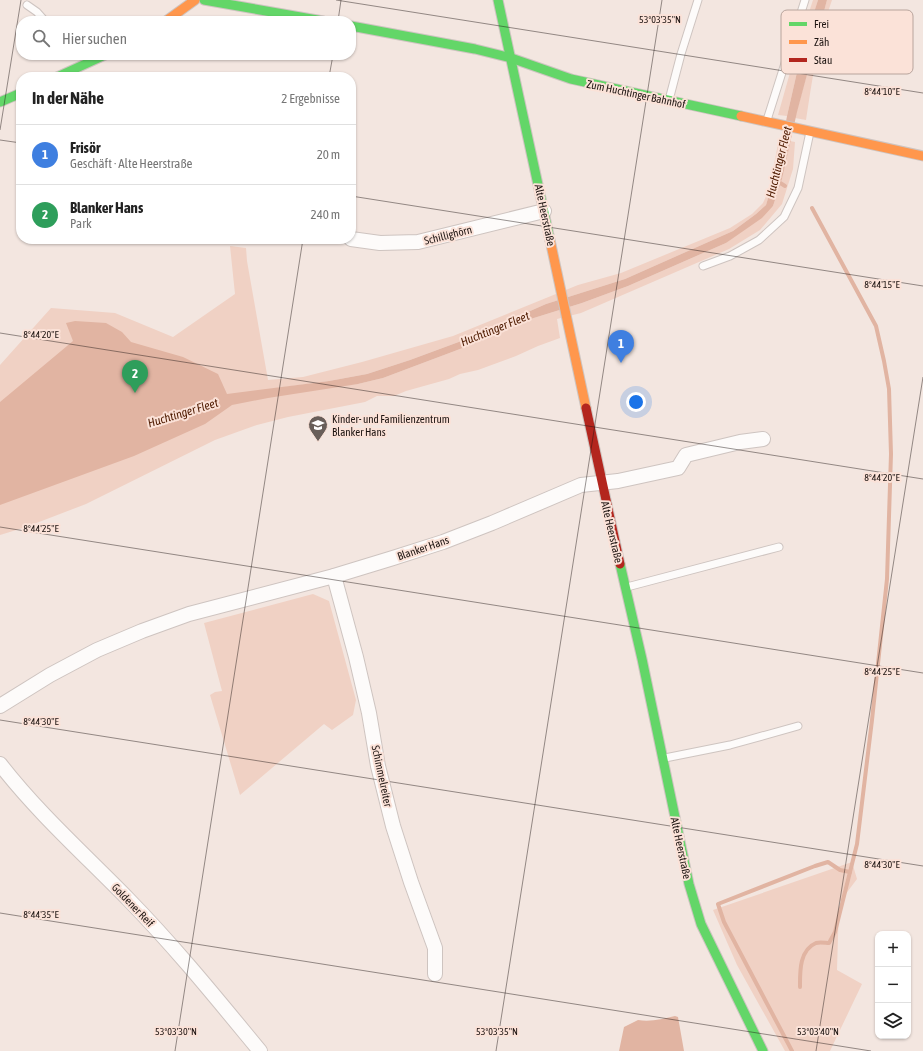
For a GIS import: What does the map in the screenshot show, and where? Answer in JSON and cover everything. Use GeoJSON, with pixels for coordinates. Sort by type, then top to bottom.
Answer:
{"type":"FeatureCollection","features":[{"type":"Feature","properties":{"kind":"street"},"geometry":{"type":"LineString","coordinates":[[173,16],[196,0]]}},
{"type":"Feature","properties":{"kind":"street"},"geometry":{"type":"LineString","coordinates":[[204,0],[295,16]]}},
{"type":"Feature","properties":{"kind":"street","name":"Alte Heerstraße"},"geometry":{"type":"LineString","coordinates":[[498,0],[566,310],[601,482],[642,659],[689,884],[701,924],[763,1051]]}},
{"type":"Feature","properties":{"kind":"street","name":"Zum Huchtinger Bahnhof"},"geometry":{"type":"LineString","coordinates":[[356,27],[475,49],[511,58],[571,79],[923,156]]}},
{"type":"Feature","properties":{"kind":"street"},"geometry":{"type":"LineString","coordinates":[[65,72],[82,62],[89,60]]}},
{"type":"Feature","properties":{"kind":"street"},"geometry":{"type":"LineString","coordinates":[[0,102],[16,95]]}},
{"type":"Feature","properties":{"kind":"street","name":"Schillighörn"},"geometry":{"type":"LineString","coordinates":[[356,240],[380,243],[418,242],[544,211]]}},
{"type":"Feature","properties":{"kind":"street","name":"Blanker Hans"},"geometry":{"type":"LineString","coordinates":[[0,706],[50,674],[97,650],[142,631],[189,614],[334,576],[443,542],[581,485],[618,481],[678,468],[686,455],[740,442],[763,440]]}},
{"type":"Feature","properties":{"kind":"street","name":"Schimmelreiter"},"geometry":{"type":"LineString","coordinates":[[334,576],[359,668],[369,713],[378,766],[393,826],[411,882],[435,948],[435,974]]}},
{"type":"Feature","properties":{"kind":"street","name":"Goldener Reif"},"geometry":{"type":"LineString","coordinates":[[0,764],[46,815],[168,943],[260,1051]]}},
{"type":"Feature","properties":{"kind":"lane"},"geometry":{"type":"LineString","coordinates":[[668,101],[698,0]]}},
{"type":"Feature","properties":{"kind":"lane"},"geometry":{"type":"LineString","coordinates":[[802,10],[805,0]]}},
{"type":"Feature","properties":{"kind":"lane"},"geometry":{"type":"LineString","coordinates":[[27,5],[41,16]]}},
{"type":"Feature","properties":{"kind":"lane"},"geometry":{"type":"LineString","coordinates":[[767,122],[782,74]]}},
{"type":"Feature","properties":{"kind":"lane"},"geometry":{"type":"LineString","coordinates":[[702,266],[730,256],[759,240],[784,217],[798,188],[810,131]]}},
{"type":"Feature","properties":{"kind":"lane"},"geometry":{"type":"LineString","coordinates":[[625,587],[780,547]]}},
{"type":"Feature","properties":{"kind":"lane"},"geometry":{"type":"LineString","coordinates":[[663,758],[730,745],[798,726]]}},
{"type":"Feature","properties":{"kind":"shaded area"},"geometry":{"type":"Polygon","coordinates":[[[813,0],[818,0],[815,10],[810,10],[813,0]]]}},
{"type":"Feature","properties":{"kind":"shaded area"},"geometry":{"type":"Polygon","coordinates":[[[827,0],[832,0],[828,10],[824,10],[827,0]]]}},
{"type":"Feature","properties":{"kind":"shaded area"},"geometry":{"type":"Polygon","coordinates":[[[790,74],[797,74],[787,116],[778,115],[790,74]]]}},
{"type":"Feature","properties":{"kind":"shaded area"},"geometry":{"type":"Polygon","coordinates":[[[807,74],[813,74],[806,120],[795,118],[807,74]]]}},
{"type":"Feature","properties":{"kind":"shaded area"},"geometry":{"type":"Polygon","coordinates":[[[779,139],[783,140],[773,184],[766,205],[733,231],[625,279],[546,304],[464,340],[410,360],[367,374],[270,389],[358,384],[383,378],[476,343],[521,322],[582,303],[628,286],[726,243],[773,206],[782,179],[790,141],[795,142],[793,169],[782,204],[760,230],[729,249],[581,313],[557,319],[560,338],[478,370],[460,374],[449,379],[406,391],[394,396],[377,396],[365,402],[288,417],[257,425],[215,440],[86,504],[26,527],[0,535],[0,365],[51,308],[115,313],[173,337],[235,294],[230,246],[246,248],[268,380],[303,377],[453,336],[578,285],[621,273],[730,228],[752,214],[763,203],[769,190],[779,139]]]}},
{"type":"Feature","properties":{"kind":"shaded area"},"geometry":{"type":"Polygon","coordinates":[[[313,594],[329,601],[356,700],[353,715],[332,730],[324,724],[240,795],[210,695],[215,692],[222,691],[204,623],[313,594]]]}},
{"type":"Feature","properties":{"kind":"shaded area"},"geometry":{"type":"Polygon","coordinates":[[[852,862],[857,879],[839,903],[837,970],[862,984],[830,1051],[785,1051],[737,965],[713,910],[852,862]]]}},
{"type":"Feature","properties":{"kind":"water"},"geometry":{"type":"Polygon","coordinates":[[[818,0],[827,0],[824,10],[815,10],[818,0]]]}},
{"type":"Feature","properties":{"kind":"water","name":"Huchtinger Fleet"},"geometry":{"type":"Polygon","coordinates":[[[797,74],[807,74],[782,179],[773,206],[762,218],[726,243],[628,286],[582,303],[521,322],[476,343],[383,378],[358,384],[232,405],[205,424],[134,456],[0,505],[0,402],[73,341],[66,323],[75,321],[106,323],[122,332],[131,342],[183,357],[218,374],[227,394],[329,381],[367,374],[464,340],[546,304],[625,279],[733,231],[766,205],[778,166],[797,74]]]}},
{"type":"Feature","properties":{"kind":"water"},"geometry":{"type":"Polygon","coordinates":[[[675,1016],[678,1017],[684,1051],[619,1051],[624,1027],[638,1020],[643,1021],[675,1016]]]}},
{"type":"Feature","properties":{"kind":"waterway","name":"Huchtinger Fleet"},"geometry":{"type":"LineString","coordinates":[[777,181],[785,186]]}},
{"type":"Feature","properties":{"kind":"waterway"},"geometry":{"type":"LineString","coordinates":[[800,987],[802,962],[806,951],[810,946],[816,943],[829,943],[835,932],[857,844],[887,579],[891,454],[889,389],[876,326],[812,208]]}},
{"type":"Feature","properties":{"kind":"waterway"},"geometry":{"type":"LineString","coordinates":[[792,1051],[724,922],[718,904],[828,862],[840,870],[850,872]]}},
{"type":"Feature","properties":{"kind":"traffic: fast"},"geometry":{"type":"LineString","coordinates":[[204,0],[295,16]]}},
{"type":"Feature","properties":{"kind":"traffic: fast"},"geometry":{"type":"LineString","coordinates":[[498,0],[550,240]]}},
{"type":"Feature","properties":{"kind":"traffic: fast"},"geometry":{"type":"LineString","coordinates":[[356,27],[475,49],[511,58],[571,79],[741,116]]}},
{"type":"Feature","properties":{"kind":"traffic: fast"},"geometry":{"type":"LineString","coordinates":[[68,72],[94,60]]}},
{"type":"Feature","properties":{"kind":"traffic: fast"},"geometry":{"type":"LineString","coordinates":[[0,102],[16,95]]}},
{"type":"Feature","properties":{"kind":"traffic: fast"},"geometry":{"type":"LineString","coordinates":[[620,564],[642,659],[689,884],[701,924],[763,1051]]}},
{"type":"Feature","properties":{"kind":"traffic: slow"},"geometry":{"type":"LineString","coordinates":[[173,16],[195,0]]}},
{"type":"Feature","properties":{"kind":"traffic: slow"},"geometry":{"type":"LineString","coordinates":[[741,116],[923,156]]}},
{"type":"Feature","properties":{"kind":"traffic: slow"},"geometry":{"type":"LineString","coordinates":[[550,240],[586,408]]}},
{"type":"Feature","properties":{"kind":"traffic: jam"},"geometry":{"type":"LineString","coordinates":[[586,408],[620,564]]}},
{"type":"Feature","properties":{"kind":"place","name":"Frisör"},"geometry":{"type":"Point","coordinates":[621,363]}},
{"type":"Feature","properties":{"kind":"place","name":"Blanker Hans"},"geometry":{"type":"Point","coordinates":[135,393]}},
{"type":"Feature","properties":{"kind":"place","name":"Kinder- und Familienzentrum Blanker Hans"},"geometry":{"type":"Point","coordinates":[318,442]}}]}
